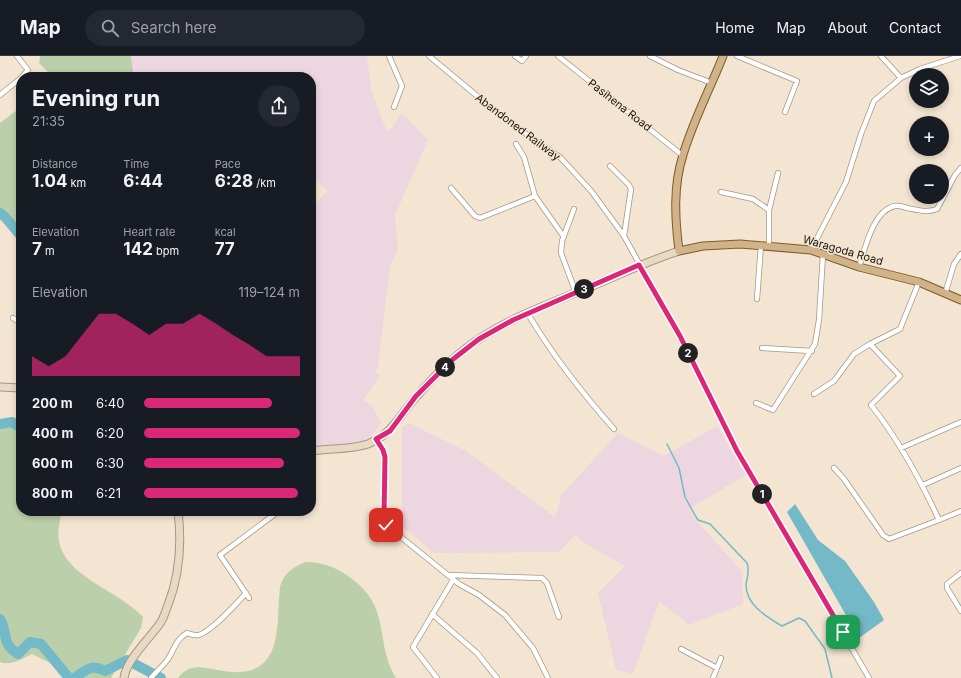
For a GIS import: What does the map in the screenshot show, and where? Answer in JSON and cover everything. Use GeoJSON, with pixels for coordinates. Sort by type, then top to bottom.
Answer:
{"type":"FeatureCollection","features":[{"type":"Feature","properties":{"kind":"main road"},"geometry":{"type":"LineString","coordinates":[[679,251],[675,223],[676,195],[682,155],[723,56]]}},
{"type":"Feature","properties":{"kind":"main road","name":"Waragoda Road"},"geometry":{"type":"LineString","coordinates":[[679,251],[703,246],[761,245],[811,250],[859,267],[919,282],[961,300]]}},
{"type":"Feature","properties":{"kind":"street"},"geometry":{"type":"LineString","coordinates":[[17,56],[28,70],[26,72]]}},
{"type":"Feature","properties":{"kind":"street"},"geometry":{"type":"LineString","coordinates":[[389,56],[402,86],[394,107]]}},
{"type":"Feature","properties":{"kind":"street","name":"Abandoned Railway"},"geometry":{"type":"LineString","coordinates":[[429,56],[506,120],[561,158],[592,192],[624,236],[680,336],[737,451],[869,678]]}},
{"type":"Feature","properties":{"kind":"street"},"geometry":{"type":"LineString","coordinates":[[515,56],[520,61],[526,56]]}},
{"type":"Feature","properties":{"kind":"street","name":"Pasihena Road"},"geometry":{"type":"LineString","coordinates":[[558,56],[682,155]]}},
{"type":"Feature","properties":{"kind":"street"},"geometry":{"type":"LineString","coordinates":[[650,56],[678,70],[712,83]]}},
{"type":"Feature","properties":{"kind":"street"},"geometry":{"type":"LineString","coordinates":[[737,56],[797,80],[785,112]]}},
{"type":"Feature","properties":{"kind":"street"},"geometry":{"type":"LineString","coordinates":[[881,56],[901,78]]}},
{"type":"Feature","properties":{"kind":"street"},"geometry":{"type":"LineString","coordinates":[[811,250],[846,182],[861,134],[874,101],[901,78],[920,69],[960,56]]}},
{"type":"Feature","properties":{"kind":"street"},"geometry":{"type":"LineString","coordinates":[[0,95],[16,81]]}},
{"type":"Feature","properties":{"kind":"street"},"geometry":{"type":"LineString","coordinates":[[516,144],[524,157],[535,196],[564,237]]}},
{"type":"Feature","properties":{"kind":"street"},"geometry":{"type":"LineString","coordinates":[[610,166],[630,185],[631,189],[624,236]]}},
{"type":"Feature","properties":{"kind":"street"},"geometry":{"type":"LineString","coordinates":[[859,267],[869,235],[878,218],[885,211],[896,206],[923,211],[938,208],[955,175],[961,168]]}},
{"type":"Feature","properties":{"kind":"street"},"geometry":{"type":"LineString","coordinates":[[769,245],[769,210],[778,173]]}},
{"type":"Feature","properties":{"kind":"street"},"geometry":{"type":"LineString","coordinates":[[451,188],[475,216],[480,218],[535,196]]}},
{"type":"Feature","properties":{"kind":"street"},"geometry":{"type":"LineString","coordinates":[[721,192],[754,199],[769,210]]}},
{"type":"Feature","properties":{"kind":"street"},"geometry":{"type":"LineString","coordinates":[[574,209],[564,237],[561,253],[576,293]]}},
{"type":"Feature","properties":{"kind":"street"},"geometry":{"type":"LineString","coordinates":[[757,299],[761,245]]}},
{"type":"Feature","properties":{"kind":"street"},"geometry":{"type":"LineString","coordinates":[[316,451],[367,444],[390,431],[416,396],[452,360],[479,339],[528,314],[639,265],[679,251]]}},
{"type":"Feature","properties":{"kind":"street"},"geometry":{"type":"LineString","coordinates":[[756,403],[773,410],[812,351],[815,344],[819,320],[823,254]]}},
{"type":"Feature","properties":{"kind":"street"},"geometry":{"type":"LineString","coordinates":[[945,294],[954,264],[961,254]]}},
{"type":"Feature","properties":{"kind":"street"},"geometry":{"type":"LineString","coordinates":[[814,394],[834,381],[854,354],[900,329],[919,282]]}},
{"type":"Feature","properties":{"kind":"street"},"geometry":{"type":"LineString","coordinates":[[528,314],[548,348],[580,390],[614,430]]}},
{"type":"Feature","properties":{"kind":"street"},"geometry":{"type":"LineString","coordinates":[[870,344],[900,376],[871,405],[891,430],[923,485],[939,520]]}},
{"type":"Feature","properties":{"kind":"street"},"geometry":{"type":"LineString","coordinates":[[762,348],[812,351]]}},
{"type":"Feature","properties":{"kind":"street"},"geometry":{"type":"LineString","coordinates":[[0,387],[16,388]]}},
{"type":"Feature","properties":{"kind":"street"},"geometry":{"type":"LineString","coordinates":[[901,448],[961,422]]}},
{"type":"Feature","properties":{"kind":"street"},"geometry":{"type":"LineString","coordinates":[[376,439],[383,450],[385,457],[384,517],[386,525],[453,580],[492,604],[505,615],[533,648],[548,678]]}},
{"type":"Feature","properties":{"kind":"street"},"geometry":{"type":"LineString","coordinates":[[834,468],[844,479],[882,536],[889,539],[961,511]]}},
{"type":"Feature","properties":{"kind":"street"},"geometry":{"type":"LineString","coordinates":[[923,485],[961,468]]}},
{"type":"Feature","properties":{"kind":"street"},"geometry":{"type":"LineString","coordinates":[[124,675],[138,653],[162,621],[175,586],[180,563],[178,516]]}},
{"type":"Feature","properties":{"kind":"street"},"geometry":{"type":"LineString","coordinates":[[249,598],[220,555],[272,516]]}},
{"type":"Feature","properties":{"kind":"street"},"geometry":{"type":"LineString","coordinates":[[961,573],[948,584],[947,588],[961,611]]}},
{"type":"Feature","properties":{"kind":"street"},"geometry":{"type":"LineString","coordinates":[[448,575],[542,578],[547,583],[560,617]]}},
{"type":"Feature","properties":{"kind":"street"},"geometry":{"type":"LineString","coordinates":[[437,678],[412,647],[453,580]]}},
{"type":"Feature","properties":{"kind":"street"},"geometry":{"type":"LineString","coordinates":[[151,678],[168,659],[177,642],[183,635],[187,633],[196,635],[201,634],[221,619],[246,593]]}},
{"type":"Feature","properties":{"kind":"street"},"geometry":{"type":"LineString","coordinates":[[432,614],[476,653],[497,678]]}},
{"type":"Feature","properties":{"kind":"street"},"geometry":{"type":"LineString","coordinates":[[681,649],[717,668]]}},
{"type":"Feature","properties":{"kind":"street"},"geometry":{"type":"LineString","coordinates":[[713,678],[721,658]]}},
{"type":"Feature","properties":{"kind":"shaded area"},"geometry":{"type":"Polygon","coordinates":[[[131,56],[367,56],[371,89],[388,132],[393,127],[400,114],[404,115],[428,140],[395,215],[398,250],[390,266],[378,367],[375,372],[380,376],[363,400],[372,406],[381,422],[370,437],[353,447],[316,451],[316,203],[327,191],[316,180],[316,72],[133,72],[131,56]]]}},
{"type":"Feature","properties":{"kind":"shaded area"},"geometry":{"type":"Polygon","coordinates":[[[409,423],[466,451],[555,517],[562,494],[618,433],[664,456],[717,426],[746,475],[689,509],[694,518],[742,571],[743,604],[689,625],[659,601],[633,674],[616,670],[598,593],[625,566],[586,544],[575,535],[559,552],[434,553],[402,526],[402,427],[409,423]]]}},
{"type":"Feature","properties":{"kind":"green space"},"geometry":{"type":"Polygon","coordinates":[[[40,56],[131,56],[133,72],[48,72],[39,63],[40,56]]]}},
{"type":"Feature","properties":{"kind":"green space"},"geometry":{"type":"Polygon","coordinates":[[[16,111],[16,236],[0,216],[0,123],[16,111]]]}},
{"type":"Feature","properties":{"kind":"green space"},"geometry":{"type":"Polygon","coordinates":[[[0,419],[16,427],[16,516],[61,516],[59,526],[59,543],[65,556],[75,568],[88,579],[118,597],[143,617],[141,628],[111,678],[81,678],[32,654],[12,663],[0,662],[0,419]]]}},
{"type":"Feature","properties":{"kind":"green space"},"geometry":{"type":"Polygon","coordinates":[[[306,562],[323,564],[343,573],[362,588],[371,599],[377,611],[389,663],[396,678],[178,678],[182,673],[195,667],[241,672],[254,669],[263,663],[270,655],[274,645],[278,622],[280,587],[285,576],[291,570],[306,562]]]}},
{"type":"Feature","properties":{"kind":"water"},"geometry":{"type":"Polygon","coordinates":[[[795,504],[818,540],[845,561],[874,602],[884,620],[859,638],[787,512],[795,504]]]}},
{"type":"Feature","properties":{"kind":"waterway"},"geometry":{"type":"LineString","coordinates":[[0,213],[16,230]]}},
{"type":"Feature","properties":{"kind":"waterway"},"geometry":{"type":"LineString","coordinates":[[0,424],[12,422],[16,425]]}},
{"type":"Feature","properties":{"kind":"waterway"},"geometry":{"type":"LineString","coordinates":[[667,444],[679,468],[685,497],[698,520],[710,524],[747,563],[747,592],[753,604],[758,610],[782,626],[799,618],[805,621],[825,649],[832,678]]}},
{"type":"Feature","properties":{"kind":"waterway"},"geometry":{"type":"LineString","coordinates":[[0,619],[7,642],[12,650],[18,654],[30,642],[41,644],[69,678]]}},
{"type":"Feature","properties":{"kind":"waterway"},"geometry":{"type":"LineString","coordinates":[[74,678],[89,669],[96,668],[105,671],[127,660],[161,678]]}},
{"type":"Feature","properties":{"kind":"route"},"geometry":{"type":"LineString","coordinates":[[386,525],[384,517],[385,457],[383,450],[376,439],[390,431],[416,396],[452,360],[479,339],[513,320],[639,265],[680,336],[737,451],[843,632]]}}]}
